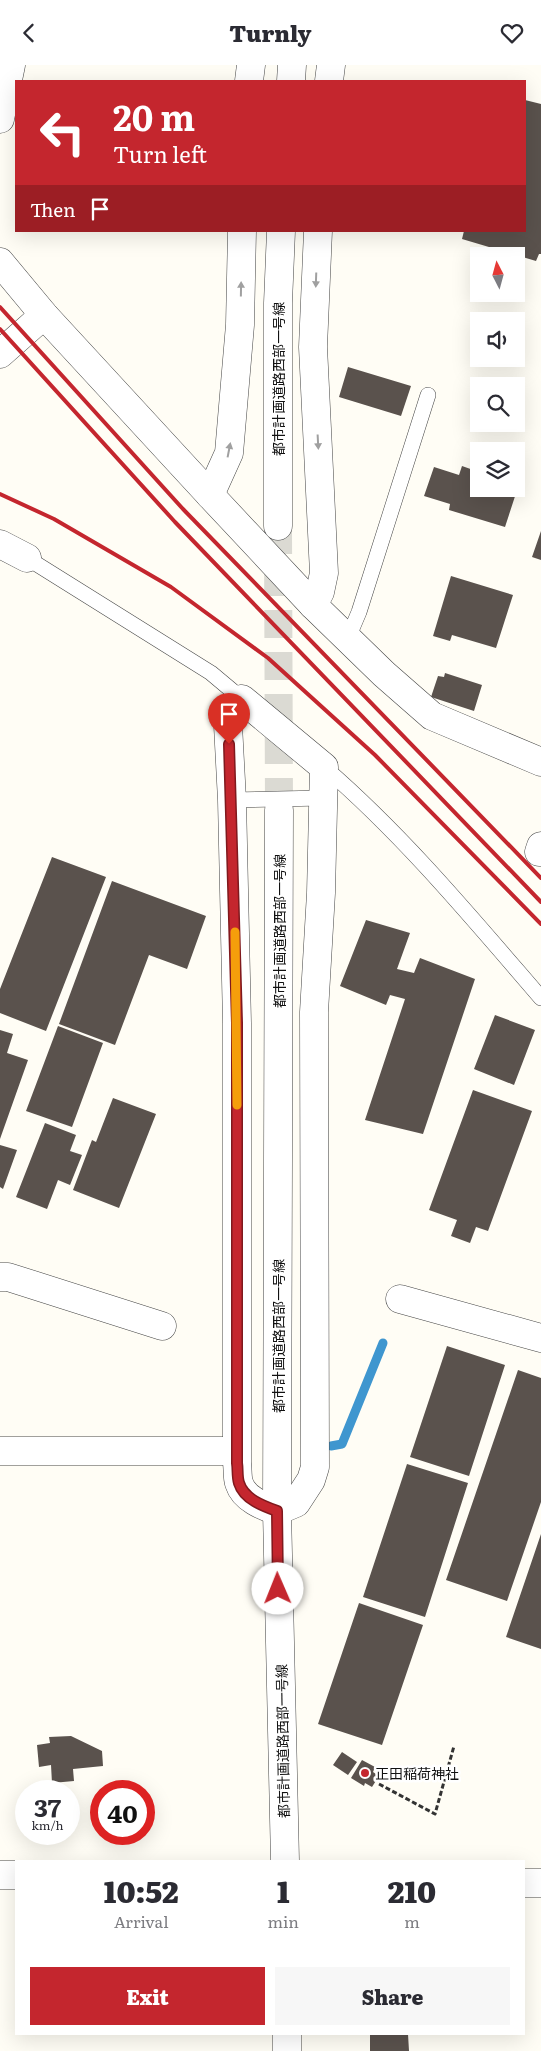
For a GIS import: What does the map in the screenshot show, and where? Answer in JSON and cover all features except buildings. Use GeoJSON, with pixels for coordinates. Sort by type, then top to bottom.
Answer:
{"type":"FeatureCollection","features":[{"type":"Feature","properties":{"kind":"street"},"geometry":{"type":"LineString","coordinates":[[0,119],[10,65]]}},
{"type":"Feature","properties":{"kind":"street"},"geometry":{"type":"LineString","coordinates":[[250,80],[251,65]]}},
{"type":"Feature","properties":{"kind":"street"},"geometry":{"type":"LineString","coordinates":[[291,80],[292,65]]}},
{"type":"Feature","properties":{"kind":"street"},"geometry":{"type":"LineString","coordinates":[[329,80],[331,65]]}},
{"type":"Feature","properties":{"kind":"street"},"geometry":{"type":"LineString","coordinates":[[210,495],[229,453],[240,325],[242,232]]}},
{"type":"Feature","properties":{"kind":"street","name":"都市計画道路西部一号線"},"geometry":{"type":"LineString","coordinates":[[278,527],[278,303],[281,232]]}},
{"type":"Feature","properties":{"kind":"street"},"geometry":{"type":"LineString","coordinates":[[313,605],[320,592],[324,573],[314,347],[318,232]]}},
{"type":"Feature","properties":{"kind":"street"},"geometry":{"type":"LineString","coordinates":[[0,262],[44,315],[210,495],[313,605],[384,674],[432,717],[541,762]]}},
{"type":"Feature","properties":{"kind":"street"},"geometry":{"type":"LineString","coordinates":[[0,354],[44,315]]}},
{"type":"Feature","properties":{"kind":"street"},"geometry":{"type":"LineString","coordinates":[[0,543],[27,558]]}},
{"type":"Feature","properties":{"kind":"street"},"geometry":{"type":"LineString","coordinates":[[242,699],[324,767],[321,893],[314,1013],[315,1467],[312,1480],[296,1503],[277,1511],[259,1505],[239,1484],[237,1023],[232,800],[228,725],[232,712],[242,699]]}},
{"type":"Feature","properties":{"kind":"street","name":"都市計画道路西部一号線"},"geometry":{"type":"LineString","coordinates":[[280,810],[277,1511],[285,1860]]}},
{"type":"Feature","properties":{"kind":"street"},"geometry":{"type":"LineString","coordinates":[[0,1277],[8,1277],[162,1326]]}},
{"type":"Feature","properties":{"kind":"street"},"geometry":{"type":"LineString","coordinates":[[400,1299],[541,1338]]}},
{"type":"Feature","properties":{"kind":"street"},"geometry":{"type":"LineString","coordinates":[[0,1451],[238,1451]]}},
{"type":"Feature","properties":{"kind":"street"},"geometry":{"type":"LineString","coordinates":[[0,1875],[15,1875]]}},
{"type":"Feature","properties":{"kind":"street"},"geometry":{"type":"LineString","coordinates":[[525,1883],[541,1883]]}},
{"type":"Feature","properties":{"kind":"street"},"geometry":{"type":"LineString","coordinates":[[287,2035],[287,2051]]}},
{"type":"Feature","properties":{"kind":"lane"},"geometry":{"type":"LineString","coordinates":[[348,638],[359,612],[428,395]]}},
{"type":"Feature","properties":{"kind":"lane"},"geometry":{"type":"LineString","coordinates":[[27,558],[203,668],[242,699]]}},
{"type":"Feature","properties":{"kind":"lane"},"geometry":{"type":"LineString","coordinates":[[324,767],[353,792],[418,858],[541,998]]}},
{"type":"Feature","properties":{"kind":"lane"},"geometry":{"type":"LineString","coordinates":[[232,800],[323,798]]}},
{"type":"Feature","properties":{"kind":"path"},"geometry":{"type":"LineString","coordinates":[[380,1784],[435,1814],[454,1746]]}},
{"type":"Feature","properties":{"kind":"waterway"},"geometry":{"type":"LineString","coordinates":[[331,1446],[342,1444],[383,1343]]}},
{"type":"Feature","properties":{"kind":"tunnel"},"geometry":{"type":"LineString","coordinates":[[278,526],[279,810]]}},
{"type":"Feature","properties":{"kind":"railway"},"geometry":{"type":"LineString","coordinates":[[0,307],[183,509],[541,878]]}},
{"type":"Feature","properties":{"kind":"railway"},"geometry":{"type":"LineString","coordinates":[[0,329],[175,522],[541,902]]}},
{"type":"Feature","properties":{"kind":"railway"},"geometry":{"type":"LineString","coordinates":[[0,494],[54,519],[171,587],[268,658],[375,755],[541,924]]}},
{"type":"Feature","properties":{"kind":"slow traffic"},"geometry":{"type":"LineString","coordinates":[[235,932],[237,1105]]}},
{"type":"Feature","properties":{"kind":"place","name":"正田稲荷神社"},"geometry":{"type":"Point","coordinates":[365,1773]}},
{"type":"Feature","properties":{"kind":"route"},"geometry":{"type":"LineString","coordinates":[[229,744],[237,1023],[237,1463],[239,1484],[249,1496],[259,1505],[277,1511],[278,1589]]}}]}
